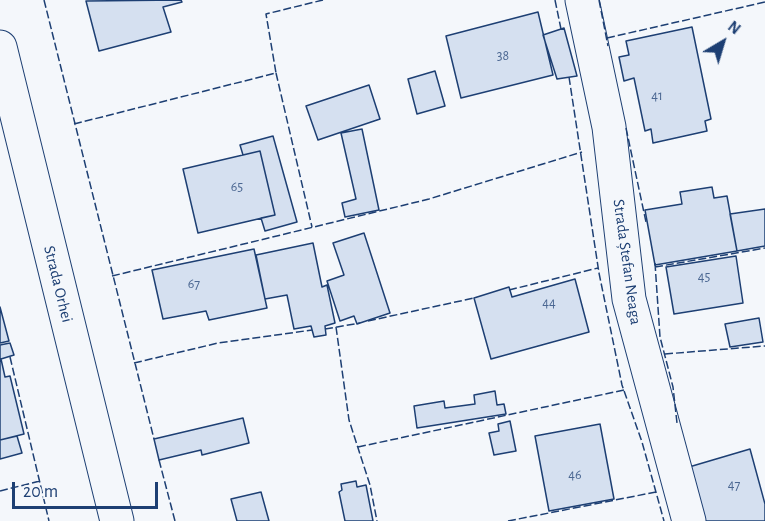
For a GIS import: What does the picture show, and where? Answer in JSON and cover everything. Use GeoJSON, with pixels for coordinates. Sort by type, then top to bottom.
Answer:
{"type":"FeatureCollection","features":[{"type":"Feature","properties":{"kind":"street","name":"Strada Ștefan Neaga"},"geometry":{"type":"LineString","coordinates":[[582,0],[609,127],[629,299],[689,521]]}},
{"type":"Feature","properties":{"kind":"street","name":"Strada Orhei"},"geometry":{"type":"LineString","coordinates":[[0,47],[117,521]]}},
{"type":"Feature","properties":{"kind":"building"},"geometry":{"type":"Polygon","coordinates":[[[181,0],[182,2],[163,7],[171,32],[99,51],[86,1],[181,0]]]}},
{"type":"Feature","properties":{"kind":"building"},"geometry":{"type":"Polygon","coordinates":[[[538,12],[553,75],[461,98],[446,36],[538,12]]]}},
{"type":"Feature","properties":{"kind":"building"},"geometry":{"type":"Polygon","coordinates":[[[692,27],[711,119],[705,121],[707,131],[653,143],[651,129],[645,131],[634,78],[624,81],[619,57],[629,55],[626,41],[692,27]]]}},
{"type":"Feature","properties":{"kind":"building"},"geometry":{"type":"Polygon","coordinates":[[[564,28],[577,76],[557,79],[543,35],[564,28]]]}},
{"type":"Feature","properties":{"kind":"building"},"geometry":{"type":"Polygon","coordinates":[[[435,71],[445,106],[417,114],[408,79],[435,71]]]}},
{"type":"Feature","properties":{"kind":"building"},"geometry":{"type":"Polygon","coordinates":[[[369,85],[380,119],[318,140],[306,106],[369,85]]]}},
{"type":"Feature","properties":{"kind":"building"},"geometry":{"type":"Polygon","coordinates":[[[362,129],[379,210],[345,217],[342,203],[356,199],[341,133],[362,129]]]}},
{"type":"Feature","properties":{"kind":"building"},"geometry":{"type":"Polygon","coordinates":[[[273,136],[297,222],[265,231],[261,218],[275,215],[260,151],[243,155],[240,145],[273,136]]]}},
{"type":"Feature","properties":{"kind":"building"},"geometry":{"type":"Polygon","coordinates":[[[260,151],[275,215],[198,233],[183,169],[260,151]]]}},
{"type":"Feature","properties":{"kind":"building"},"geometry":{"type":"Polygon","coordinates":[[[712,187],[714,198],[727,196],[737,251],[655,265],[645,210],[682,204],[680,192],[712,187]]]}},
{"type":"Feature","properties":{"kind":"building"},"geometry":{"type":"Polygon","coordinates":[[[765,209],[765,246],[737,251],[730,214],[765,209]]]}},
{"type":"Feature","properties":{"kind":"building"},"geometry":{"type":"Polygon","coordinates":[[[364,233],[390,313],[357,324],[354,316],[340,321],[327,281],[344,275],[333,243],[364,233]]]}},
{"type":"Feature","properties":{"kind":"building"},"geometry":{"type":"Polygon","coordinates":[[[313,243],[322,287],[327,285],[335,323],[325,326],[326,335],[314,337],[311,326],[294,329],[287,295],[265,299],[256,255],[313,243]]]}},
{"type":"Feature","properties":{"kind":"building"},"geometry":{"type":"Polygon","coordinates":[[[254,249],[267,308],[209,320],[206,311],[163,319],[152,270],[254,249]]]}},
{"type":"Feature","properties":{"kind":"building"},"geometry":{"type":"Polygon","coordinates":[[[736,256],[743,303],[674,314],[666,267],[736,256]]]}},
{"type":"Feature","properties":{"kind":"building"},"geometry":{"type":"Polygon","coordinates":[[[575,279],[589,332],[491,359],[474,298],[509,287],[512,297],[575,279]]]}},
{"type":"Feature","properties":{"kind":"building"},"geometry":{"type":"Polygon","coordinates":[[[0,307],[9,341],[0,343],[0,307]]]}},
{"type":"Feature","properties":{"kind":"building"},"geometry":{"type":"Polygon","coordinates":[[[759,318],[763,342],[730,347],[725,324],[759,318]]]}},
{"type":"Feature","properties":{"kind":"building"},"geometry":{"type":"Polygon","coordinates":[[[10,343],[14,355],[1,359],[5,377],[10,376],[24,434],[0,440],[0,345],[10,343]]]}},
{"type":"Feature","properties":{"kind":"building"},"geometry":{"type":"Polygon","coordinates":[[[495,391],[497,405],[504,404],[506,414],[417,428],[414,406],[444,401],[445,408],[475,404],[474,395],[495,391]]]}},
{"type":"Feature","properties":{"kind":"building"},"geometry":{"type":"Polygon","coordinates":[[[243,418],[249,443],[202,455],[201,450],[159,460],[154,439],[243,418]]]}},
{"type":"Feature","properties":{"kind":"building"},"geometry":{"type":"Polygon","coordinates":[[[510,421],[516,451],[494,455],[489,433],[499,431],[498,424],[510,421]]]}},
{"type":"Feature","properties":{"kind":"building"},"geometry":{"type":"Polygon","coordinates":[[[600,424],[614,499],[549,511],[535,436],[600,424]]]}},
{"type":"Feature","properties":{"kind":"building"},"geometry":{"type":"Polygon","coordinates":[[[17,436],[22,453],[0,459],[0,440],[17,436]]]}},
{"type":"Feature","properties":{"kind":"building"},"geometry":{"type":"Polygon","coordinates":[[[750,449],[765,504],[765,521],[704,521],[689,467],[750,449]]]}},
{"type":"Feature","properties":{"kind":"building"},"geometry":{"type":"Polygon","coordinates":[[[356,481],[357,487],[366,485],[373,521],[345,521],[339,492],[342,490],[341,484],[356,481]]]}},
{"type":"Feature","properties":{"kind":"building"},"geometry":{"type":"Polygon","coordinates":[[[261,492],[269,521],[237,521],[231,499],[261,492]]]}},
{"type":"Feature","properties":{"kind":"fence"},"geometry":{"type":"LineString","coordinates":[[44,0],[154,439]]}},
{"type":"Feature","properties":{"kind":"fence"},"geometry":{"type":"LineString","coordinates":[[74,124],[276,73],[266,14],[323,0]]}},
{"type":"Feature","properties":{"kind":"fence"},"geometry":{"type":"LineString","coordinates":[[555,0],[561,29]]}},
{"type":"Feature","properties":{"kind":"fence"},"geometry":{"type":"LineString","coordinates":[[599,0],[608,46]]}},
{"type":"Feature","properties":{"kind":"fence"},"geometry":{"type":"LineString","coordinates":[[607,38],[765,2]]}},
{"type":"Feature","properties":{"kind":"fence"},"geometry":{"type":"LineString","coordinates":[[276,73],[312,227]]}},
{"type":"Feature","properties":{"kind":"fence"},"geometry":{"type":"LineString","coordinates":[[569,77],[599,273],[622,385],[642,442],[664,521]]}},
{"type":"Feature","properties":{"kind":"fence"},"geometry":{"type":"LineString","coordinates":[[626,128],[646,222]]}},
{"type":"Feature","properties":{"kind":"fence"},"geometry":{"type":"LineString","coordinates":[[112,276],[429,199],[582,152]]}},
{"type":"Feature","properties":{"kind":"fence"},"geometry":{"type":"LineString","coordinates":[[655,267],[765,248]]}},
{"type":"Feature","properties":{"kind":"fence"},"geometry":{"type":"LineString","coordinates":[[655,263],[660,337],[673,387],[677,423]]}},
{"type":"Feature","properties":{"kind":"fence"},"geometry":{"type":"LineString","coordinates":[[509,290],[598,268]]}},
{"type":"Feature","properties":{"kind":"fence"},"geometry":{"type":"LineString","coordinates":[[368,321],[474,298]]}},
{"type":"Feature","properties":{"kind":"fence"},"geometry":{"type":"LineString","coordinates":[[325,329],[360,323]]}},
{"type":"Feature","properties":{"kind":"fence"},"geometry":{"type":"LineString","coordinates":[[336,327],[349,420],[370,485],[377,521]]}},
{"type":"Feature","properties":{"kind":"fence"},"geometry":{"type":"LineString","coordinates":[[134,363],[218,343],[312,330]]}},
{"type":"Feature","properties":{"kind":"fence"},"geometry":{"type":"LineString","coordinates":[[665,354],[765,346]]}},
{"type":"Feature","properties":{"kind":"fence"},"geometry":{"type":"LineString","coordinates":[[10,357],[49,521]]}},
{"type":"Feature","properties":{"kind":"fence"},"geometry":{"type":"LineString","coordinates":[[358,447],[624,390]]}},
{"type":"Feature","properties":{"kind":"fence"},"geometry":{"type":"LineString","coordinates":[[159,460],[175,521]]}},
{"type":"Feature","properties":{"kind":"fence"},"geometry":{"type":"LineString","coordinates":[[0,491],[40,481]]}},
{"type":"Feature","properties":{"kind":"fence"},"geometry":{"type":"LineString","coordinates":[[508,521],[656,492]]}}]}
